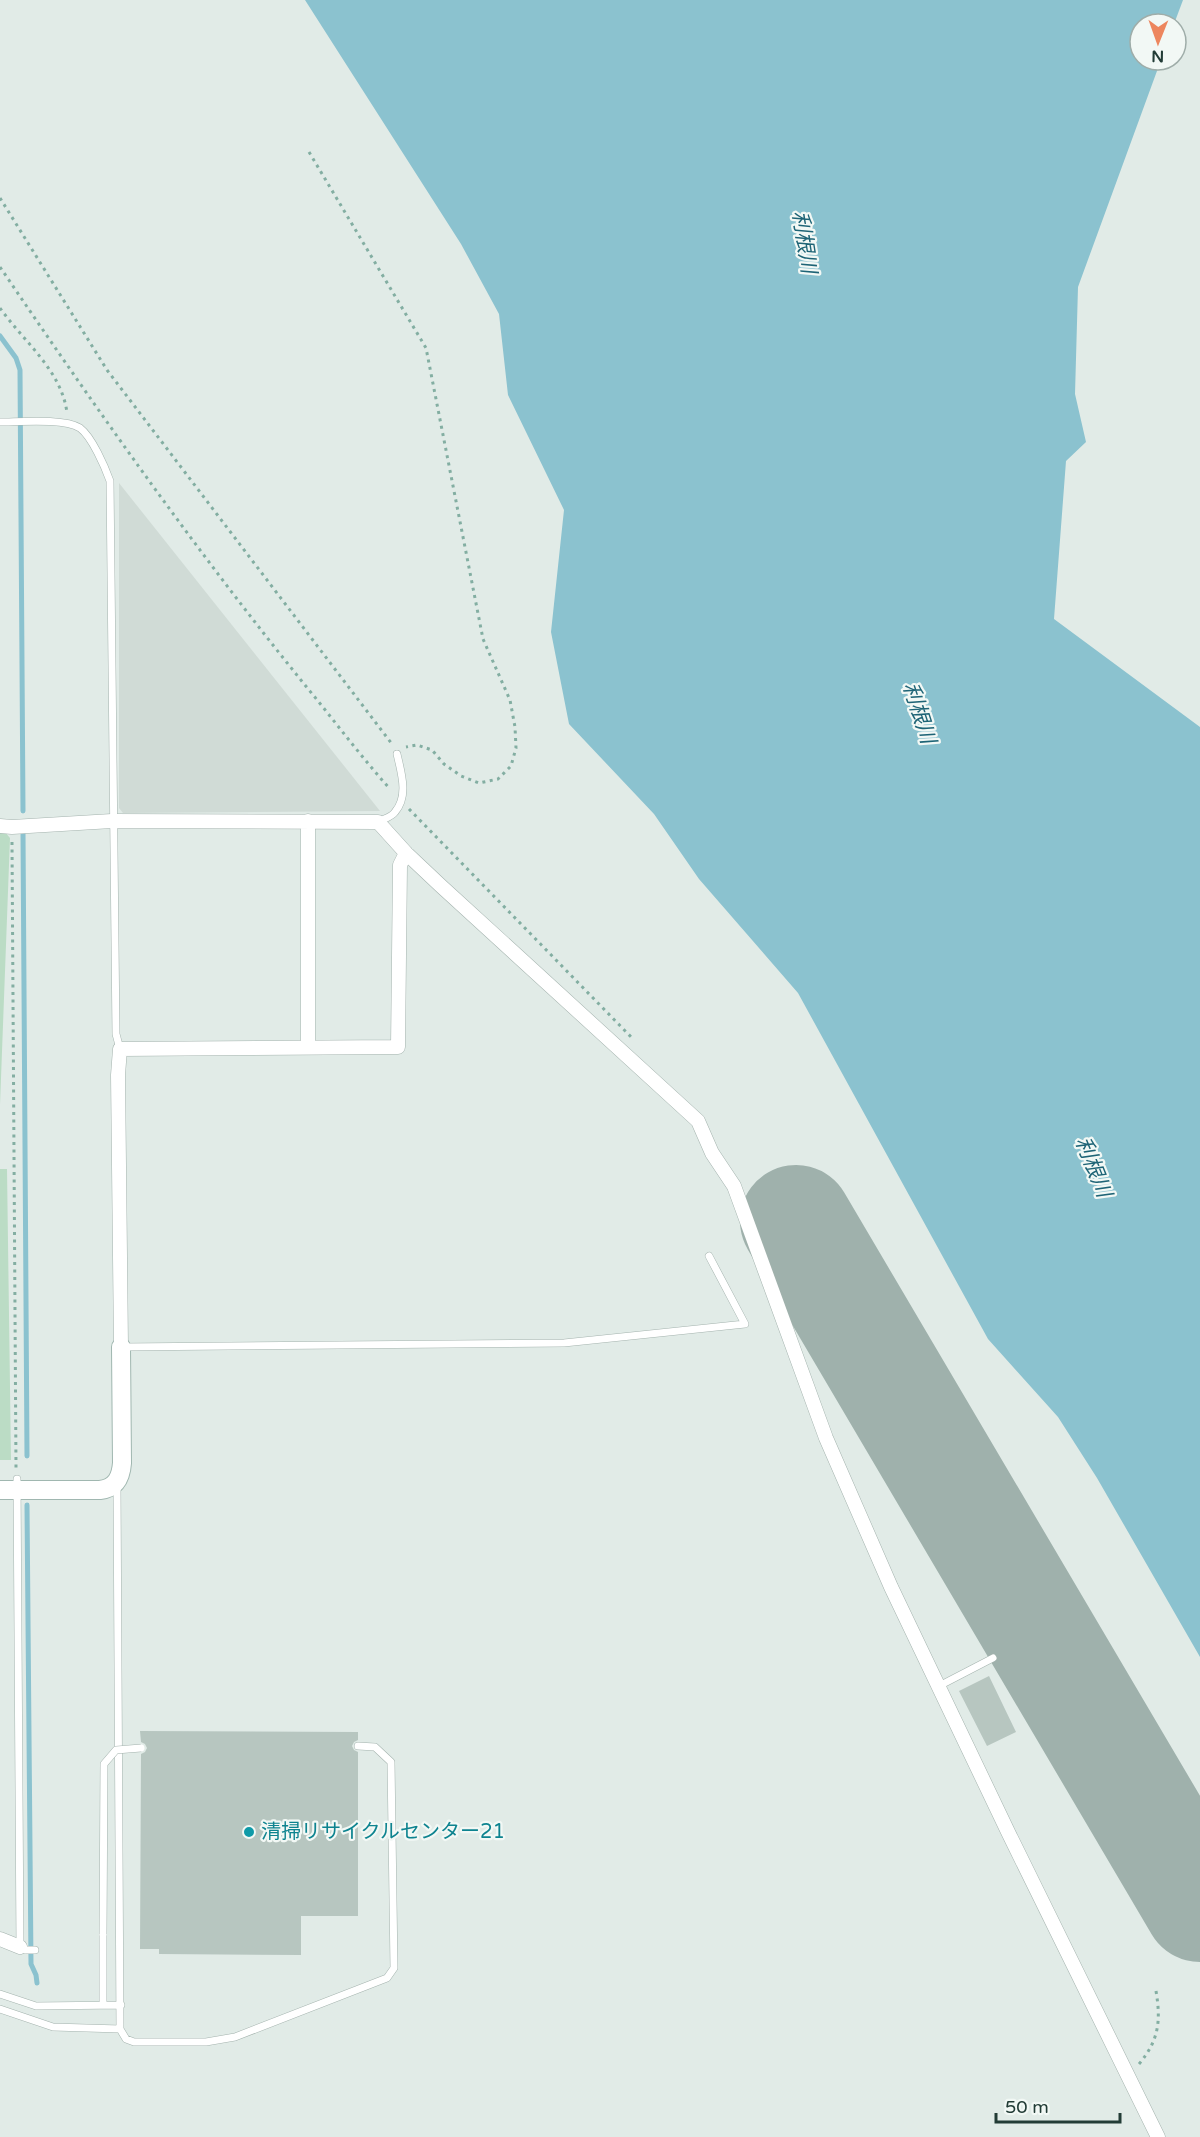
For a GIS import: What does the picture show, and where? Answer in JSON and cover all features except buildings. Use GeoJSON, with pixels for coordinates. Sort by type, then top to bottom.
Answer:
{"type":"FeatureCollection","features":[{"type":"Feature","properties":{"kind":"street"},"geometry":{"type":"LineString","coordinates":[[6,827],[112,821],[378,822],[406,853],[698,1121],[712,1153],[734,1186],[826,1438],[891,1587],[1158,2137]]}},
{"type":"Feature","properties":{"kind":"street"},"geometry":{"type":"LineString","coordinates":[[308,821],[308,1047]]}},
{"type":"Feature","properties":{"kind":"street"},"geometry":{"type":"LineString","coordinates":[[8,1485],[108,1489],[120,1478],[122,1463],[118,1075],[120,1049],[398,1047],[400,865],[406,853]]}},
{"type":"Feature","properties":{"kind":"street"},"geometry":{"type":"LineString","coordinates":[[0,1939],[27,1949]]}},
{"type":"Feature","properties":{"kind":"lane"},"geometry":{"type":"LineString","coordinates":[[0,422],[65,424],[82,430],[106,471],[111,490],[112,821],[116,1034],[120,1049]]}},
{"type":"Feature","properties":{"kind":"lane"},"geometry":{"type":"LineString","coordinates":[[378,822],[395,814],[401,801],[403,788],[397,754]]}},
{"type":"Feature","properties":{"kind":"lane"},"geometry":{"type":"LineString","coordinates":[[121,1347],[564,1344],[745,1324],[709,1256]]}},
{"type":"Feature","properties":{"kind":"lane"},"geometry":{"type":"LineString","coordinates":[[117,1481],[120,2028],[126,2039],[134,2042],[206,2042],[235,2037],[387,1978],[394,1968],[391,1761],[375,1746],[358,1746]]}},
{"type":"Feature","properties":{"kind":"lane"},"geometry":{"type":"LineString","coordinates":[[8,1485],[27,1949]]}},
{"type":"Feature","properties":{"kind":"lane"},"geometry":{"type":"LineString","coordinates":[[939,1686],[993,1659]]}},
{"type":"Feature","properties":{"kind":"lane"},"geometry":{"type":"LineString","coordinates":[[103,2005],[104,1764],[116,1750],[141,1748]]}},
{"type":"Feature","properties":{"kind":"lane"},"geometry":{"type":"LineString","coordinates":[[0,1994],[36,2006],[121,2005]]}},
{"type":"Feature","properties":{"kind":"lane"},"geometry":{"type":"LineString","coordinates":[[0,2009],[53,2027],[120,2028]]}},
{"type":"Feature","properties":{"kind":"path"},"geometry":{"type":"LineString","coordinates":[[0,198],[107,370],[397,754],[406,747],[417,745],[432,750],[444,764],[461,776],[479,783],[498,779],[511,766],[516,748],[515,727],[510,700],[483,639],[426,348],[309,153]]}},
{"type":"Feature","properties":{"kind":"path"},"geometry":{"type":"LineString","coordinates":[[0,267],[110,427],[266,638],[386,784]]}},
{"type":"Feature","properties":{"kind":"path"},"geometry":{"type":"LineString","coordinates":[[0,308],[50,370],[65,398],[67,414],[65,424]]}},
{"type":"Feature","properties":{"kind":"path"},"geometry":{"type":"LineString","coordinates":[[418,818],[634,1040]]}},
{"type":"Feature","properties":{"kind":"path"},"geometry":{"type":"LineString","coordinates":[[6,827],[8,1485]]}},
{"type":"Feature","properties":{"kind":"path"},"geometry":{"type":"LineString","coordinates":[[1128,2077],[1148,2053],[1159,2028],[1156,1991]]}},
{"type":"Feature","properties":{"kind":"shaded area"},"geometry":{"type":"Polygon","coordinates":[[[119,483],[380,811],[123,813],[119,808],[119,483]]]}},
{"type":"Feature","properties":{"kind":"green space"},"geometry":{"type":"Polygon","coordinates":[[[0,831],[4,831],[10,838],[0,1105],[0,831]]]}},
{"type":"Feature","properties":{"kind":"green space"},"geometry":{"type":"Polygon","coordinates":[[[0,1169],[7,1169],[11,1460],[0,1460],[0,1169]]]}},
{"type":"Feature","properties":{"kind":"water","name":"利根川"},"geometry":{"type":"Polygon","coordinates":[[[305,0],[1183,0],[1178,12],[1128,12],[1128,72],[1157,72],[1078,287],[1075,394],[1086,442],[1066,461],[1054,619],[1200,727],[1200,1657],[1097,1478],[1058,1417],[988,1339],[798,993],[699,879],[654,814],[569,724],[551,632],[564,510],[508,395],[499,314],[461,244],[305,0]]]}},
{"type":"Feature","properties":{"kind":"waterway"},"geometry":{"type":"LineString","coordinates":[[0,336],[16,358],[20,370],[23,811]]}},
{"type":"Feature","properties":{"kind":"waterway"},"geometry":{"type":"LineString","coordinates":[[23,832],[27,1456]]}},
{"type":"Feature","properties":{"kind":"waterway"},"geometry":{"type":"LineString","coordinates":[[27,1505],[31,1964],[37,1983]]}},
{"type":"Feature","properties":{"kind":"runway"},"geometry":{"type":"LineString","coordinates":[[796,1221],[1200,1906]]}},
{"type":"Feature","properties":{"kind":"place","name":"清掃リサイクルセンター21"},"geometry":{"type":"Point","coordinates":[249,1832]}}]}
